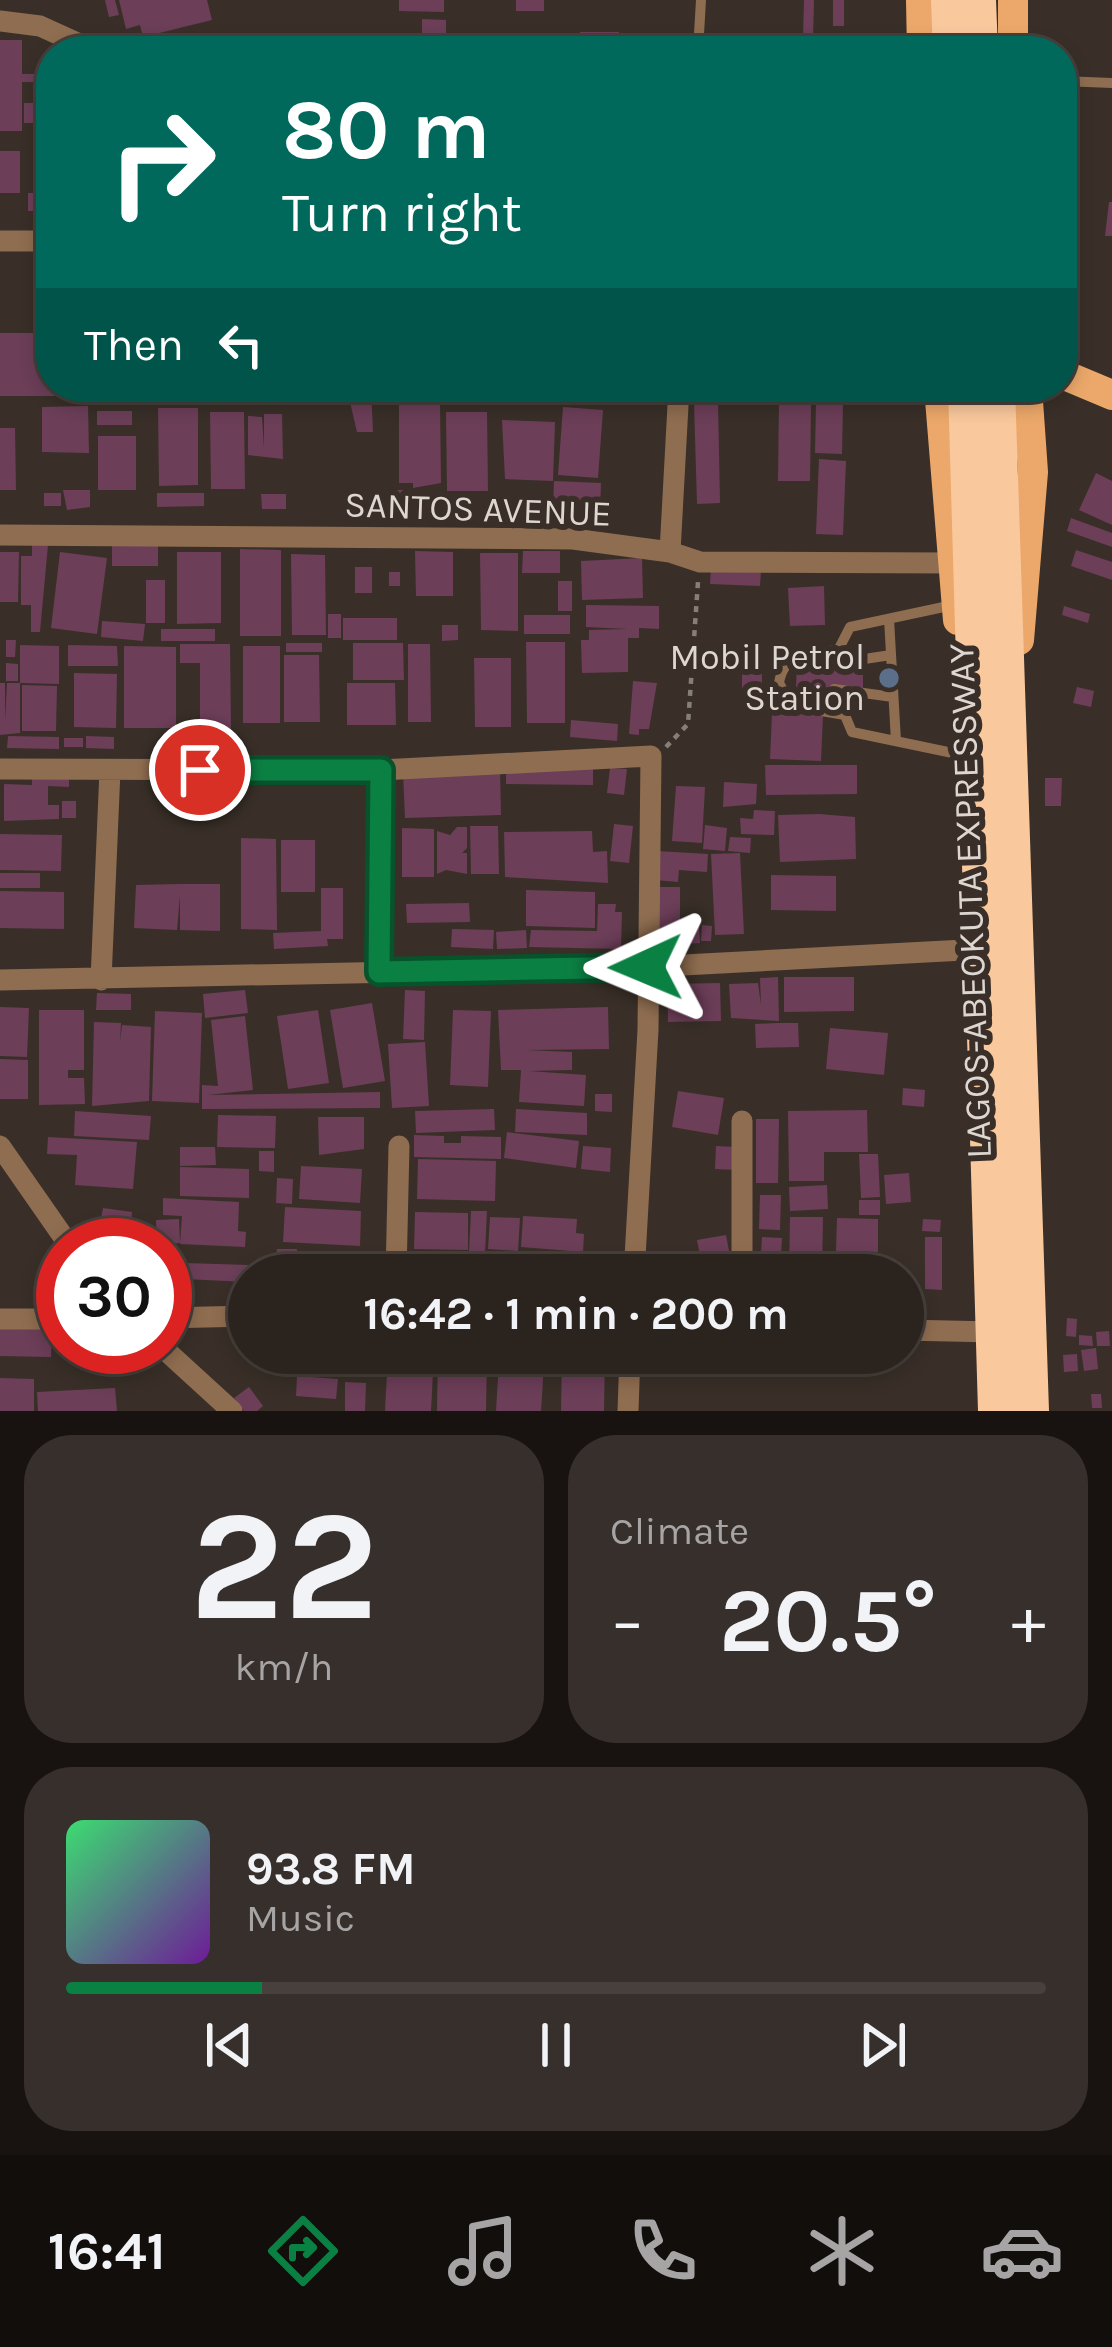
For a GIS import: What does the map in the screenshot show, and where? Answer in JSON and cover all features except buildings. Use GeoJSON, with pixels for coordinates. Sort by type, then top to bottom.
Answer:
{"type":"FeatureCollection","features":[{"type":"Feature","properties":{"kind":"highway"},"geometry":{"type":"LineString","coordinates":[[949,0],[950,36]]}},
{"type":"Feature","properties":{"kind":"highway"},"geometry":{"type":"LineString","coordinates":[[978,0],[979,36]]}},
{"type":"Feature","properties":{"kind":"highway","name":"LAGOS-ABEOKUTA EXPRESSWAY"},"geometry":{"type":"LineString","coordinates":[[966,402],[1031,1411]]}},
{"type":"Feature","properties":{"kind":"highway","name":"LAGOS-ABEOKUTA EXPRESSWAY"},"geometry":{"type":"LineString","coordinates":[[996,1411],[983,950],[997,402]]}},
{"type":"Feature","properties":{"kind":"main road"},"geometry":{"type":"LineString","coordinates":[[922,0],[922,36]]}},
{"type":"Feature","properties":{"kind":"main road"},"geometry":{"type":"LineString","coordinates":[[1013,0],[1013,36]]}},
{"type":"Feature","properties":{"kind":"main road"},"geometry":{"type":"LineString","coordinates":[[1077,380],[1112,395]]}},
{"type":"Feature","properties":{"kind":"main road"},"geometry":{"type":"LineString","coordinates":[[1077,393],[1112,407]]}},
{"type":"Feature","properties":{"kind":"main road"},"geometry":{"type":"LineString","coordinates":[[940,402],[957,604],[988,780]]}},
{"type":"Feature","properties":{"kind":"main road"},"geometry":{"type":"LineString","coordinates":[[988,780],[1033,472],[1028,402]]}},
{"type":"Feature","properties":{"kind":"street"},"geometry":{"type":"LineString","coordinates":[[0,21],[40,26],[62,36]]}},
{"type":"Feature","properties":{"kind":"street"},"geometry":{"type":"LineString","coordinates":[[0,241],[36,241]]}},
{"type":"Feature","properties":{"kind":"street"},"geometry":{"type":"LineString","coordinates":[[670,552],[678,402]]}},
{"type":"Feature","properties":{"kind":"street","name":"SANTOS AVENUE"},"geometry":{"type":"LineString","coordinates":[[0,535],[573,539],[670,552],[700,562],[952,563]]}},
{"type":"Feature","properties":{"kind":"street"},"geometry":{"type":"LineString","coordinates":[[0,770],[381,770],[651,756],[648,1030],[635,1254]]}},
{"type":"Feature","properties":{"kind":"street"},"geometry":{"type":"LineString","coordinates":[[101,980],[110,770]]}},
{"type":"Feature","properties":{"kind":"street"},"geometry":{"type":"LineString","coordinates":[[379,972],[381,770]]}},
{"type":"Feature","properties":{"kind":"street"},"geometry":{"type":"LineString","coordinates":[[0,980],[646,967],[983,950]]}},
{"type":"Feature","properties":{"kind":"street"},"geometry":{"type":"LineString","coordinates":[[742,1121],[742,1254]]}},
{"type":"Feature","properties":{"kind":"street"},"geometry":{"type":"LineString","coordinates":[[0,1146],[50,1218]]}},
{"type":"Feature","properties":{"kind":"street"},"geometry":{"type":"LineString","coordinates":[[396,1254],[399,1146]]}},
{"type":"Feature","properties":{"kind":"street"},"geometry":{"type":"LineString","coordinates":[[192,1317],[228,1316]]}},
{"type":"Feature","properties":{"kind":"street"},"geometry":{"type":"LineString","coordinates":[[0,1319],[36,1319]]}},
{"type":"Feature","properties":{"kind":"street"},"geometry":{"type":"LineString","coordinates":[[924,1330],[994,1332]]}},
{"type":"Feature","properties":{"kind":"street"},"geometry":{"type":"LineString","coordinates":[[192,1374],[232,1411]]}},
{"type":"Feature","properties":{"kind":"street"},"geometry":{"type":"LineString","coordinates":[[628,1411],[629,1374]]}},
{"type":"Feature","properties":{"kind":"lane"},"geometry":{"type":"LineString","coordinates":[[699,36],[700,0]]}},
{"type":"Feature","properties":{"kind":"lane"},"geometry":{"type":"LineString","coordinates":[[1077,82],[1112,83]]}},
{"type":"Feature","properties":{"kind":"lane"},"geometry":{"type":"LineString","coordinates":[[891,655],[831,664],[850,627],[957,604]]}},
{"type":"Feature","properties":{"kind":"lane"},"geometry":{"type":"LineString","coordinates":[[889,619],[896,741]]}},
{"type":"Feature","properties":{"kind":"lane"},"geometry":{"type":"LineString","coordinates":[[838,650],[796,656],[785,664],[779,683],[791,706],[845,715]]}},
{"type":"Feature","properties":{"kind":"lane"},"geometry":{"type":"LineString","coordinates":[[893,697],[835,689],[852,732],[896,741],[988,780]]}},
{"type":"Feature","properties":{"kind":"path"},"geometry":{"type":"LineString","coordinates":[[651,756],[688,724],[700,562]]}},
{"type":"Feature","properties":{"kind":"place","name":"Mobil Petrol Station"},"geometry":{"type":"Point","coordinates":[889,678]}},
{"type":"Feature","properties":{"kind":"route"},"geometry":{"type":"LineString","coordinates":[[200,770],[381,770],[379,972],[646,967]]}}]}
